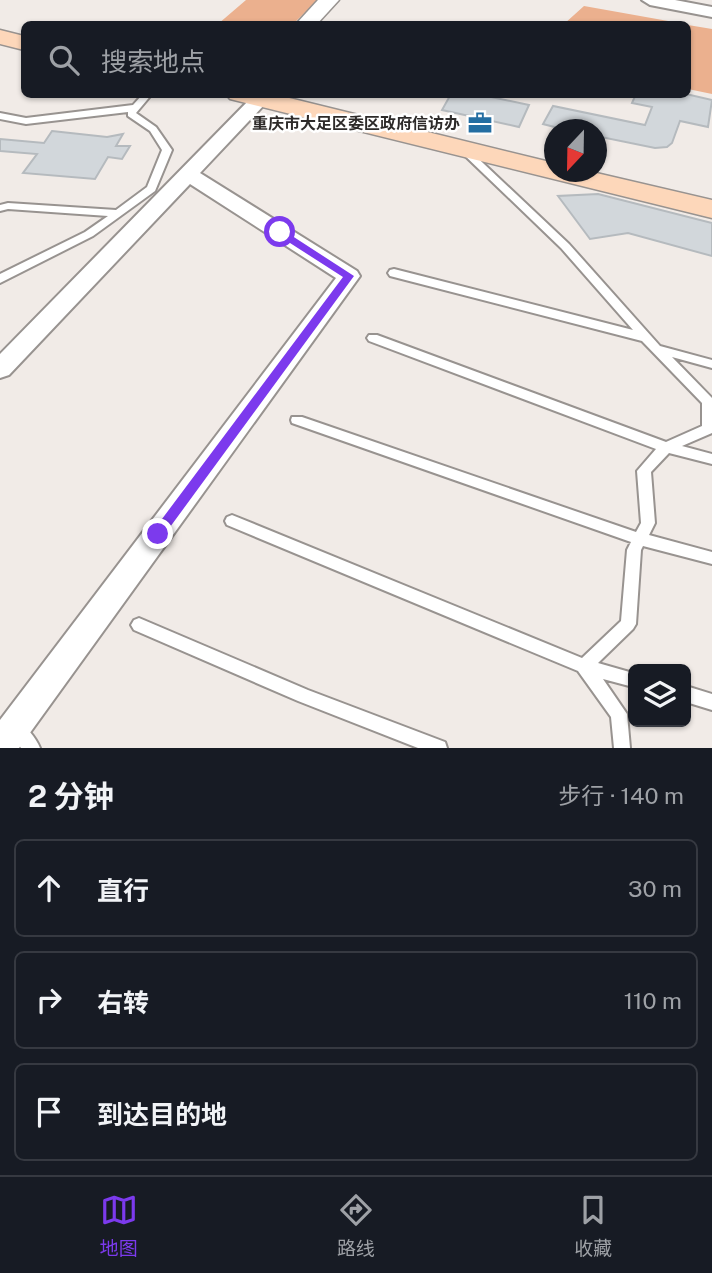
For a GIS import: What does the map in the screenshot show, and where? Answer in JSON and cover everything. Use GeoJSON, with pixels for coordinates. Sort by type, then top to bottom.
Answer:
{"type":"FeatureCollection","features":[{"type":"Feature","properties":{"kind":"main road"},"geometry":{"type":"LineString","coordinates":[[0,37],[21,42]]}},
{"type":"Feature","properties":{"kind":"main road"},"geometry":{"type":"LineString","coordinates":[[253,98],[544,168]]}},
{"type":"Feature","properties":{"kind":"main road"},"geometry":{"type":"LineString","coordinates":[[602,182],[712,208]]}},
{"type":"Feature","properties":{"kind":"street"},"geometry":{"type":"LineString","coordinates":[[309,21],[329,0]]}},
{"type":"Feature","properties":{"kind":"street"},"geometry":{"type":"LineString","coordinates":[[650,0],[712,12]]}},
{"type":"Feature","properties":{"kind":"street"},"geometry":{"type":"LineString","coordinates":[[0,369],[188,174],[248,98]]}},
{"type":"Feature","properties":{"kind":"street"},"geometry":{"type":"LineString","coordinates":[[7,738],[349,276],[188,174]]}},
{"type":"Feature","properties":{"kind":"lane"},"geometry":{"type":"LineString","coordinates":[[0,279],[89,234],[151,189],[167,150],[153,129],[131,114],[144,98]]}},
{"type":"Feature","properties":{"kind":"lane"},"geometry":{"type":"LineString","coordinates":[[0,116],[26,121],[135,108]]}},
{"type":"Feature","properties":{"kind":"lane"},"geometry":{"type":"LineString","coordinates":[[463,149],[565,246],[651,343],[708,402],[709,429],[666,447],[644,471],[648,523],[634,550],[628,624],[584,666]]}},
{"type":"Feature","properties":{"kind":"lane"},"geometry":{"type":"LineString","coordinates":[[0,208],[8,206],[118,213]]}},
{"type":"Feature","properties":{"kind":"lane"},"geometry":{"type":"LineString","coordinates":[[394,273],[651,343],[712,364]]}},
{"type":"Feature","properties":{"kind":"lane"},"geometry":{"type":"LineString","coordinates":[[373,338],[666,447],[712,459]]}},
{"type":"Feature","properties":{"kind":"lane"},"geometry":{"type":"LineString","coordinates":[[298,420],[640,539],[712,558]]}},
{"type":"Feature","properties":{"kind":"lane"},"geometry":{"type":"LineString","coordinates":[[232,521],[584,666],[628,679]]}},
{"type":"Feature","properties":{"kind":"lane"},"geometry":{"type":"LineString","coordinates":[[139,625],[304,696],[439,748]]}},
{"type":"Feature","properties":{"kind":"lane"},"geometry":{"type":"LineString","coordinates":[[584,666],[619,714],[622,748]]}},
{"type":"Feature","properties":{"kind":"lane"},"geometry":{"type":"LineString","coordinates":[[691,696],[712,702]]}},
{"type":"Feature","properties":{"kind":"lane"},"geometry":{"type":"LineString","coordinates":[[7,738],[32,748]]}},
{"type":"Feature","properties":{"kind":"shaded area"},"geometry":{"type":"Polygon","coordinates":[[[246,0],[318,0],[296,21],[222,21],[246,0]]]}},
{"type":"Feature","properties":{"kind":"shaded area"},"geometry":{"type":"Polygon","coordinates":[[[584,6],[668,21],[567,21],[584,6]]]}},
{"type":"Feature","properties":{"kind":"shaded area"},"geometry":{"type":"Polygon","coordinates":[[[691,26],[712,29],[712,94],[691,90],[691,26]]]}},
{"type":"Feature","properties":{"kind":"building"},"geometry":{"type":"Polygon","coordinates":[[[691,95],[712,100],[708,127],[680,121],[672,143],[667,147],[655,148],[607,138],[607,119],[546,119],[553,106],[645,125],[652,107],[632,103],[634,98],[691,98],[691,95]]]}},
{"type":"Feature","properties":{"kind":"building"},"geometry":{"type":"Polygon","coordinates":[[[449,98],[496,98],[529,105],[519,127],[442,110],[449,98]]]}},
{"type":"Feature","properties":{"kind":"building"},"geometry":{"type":"Polygon","coordinates":[[[52,131],[107,137],[123,134],[116,146],[130,146],[122,159],[108,157],[95,179],[23,173],[37,154],[0,151],[0,139],[44,143],[52,131]]]}},
{"type":"Feature","properties":{"kind":"building"},"geometry":{"type":"Polygon","coordinates":[[[598,194],[712,223],[712,256],[628,233],[590,239],[558,196],[598,194]]]}},
{"type":"Feature","properties":{"kind":"place","name":"重庆市大足区委区政府信访办"},"geometry":{"type":"Point","coordinates":[480,123]}},
{"type":"Feature","properties":{"kind":"route"},"geometry":{"type":"LineString","coordinates":[[158,534],[349,276],[280,232]]}}]}
